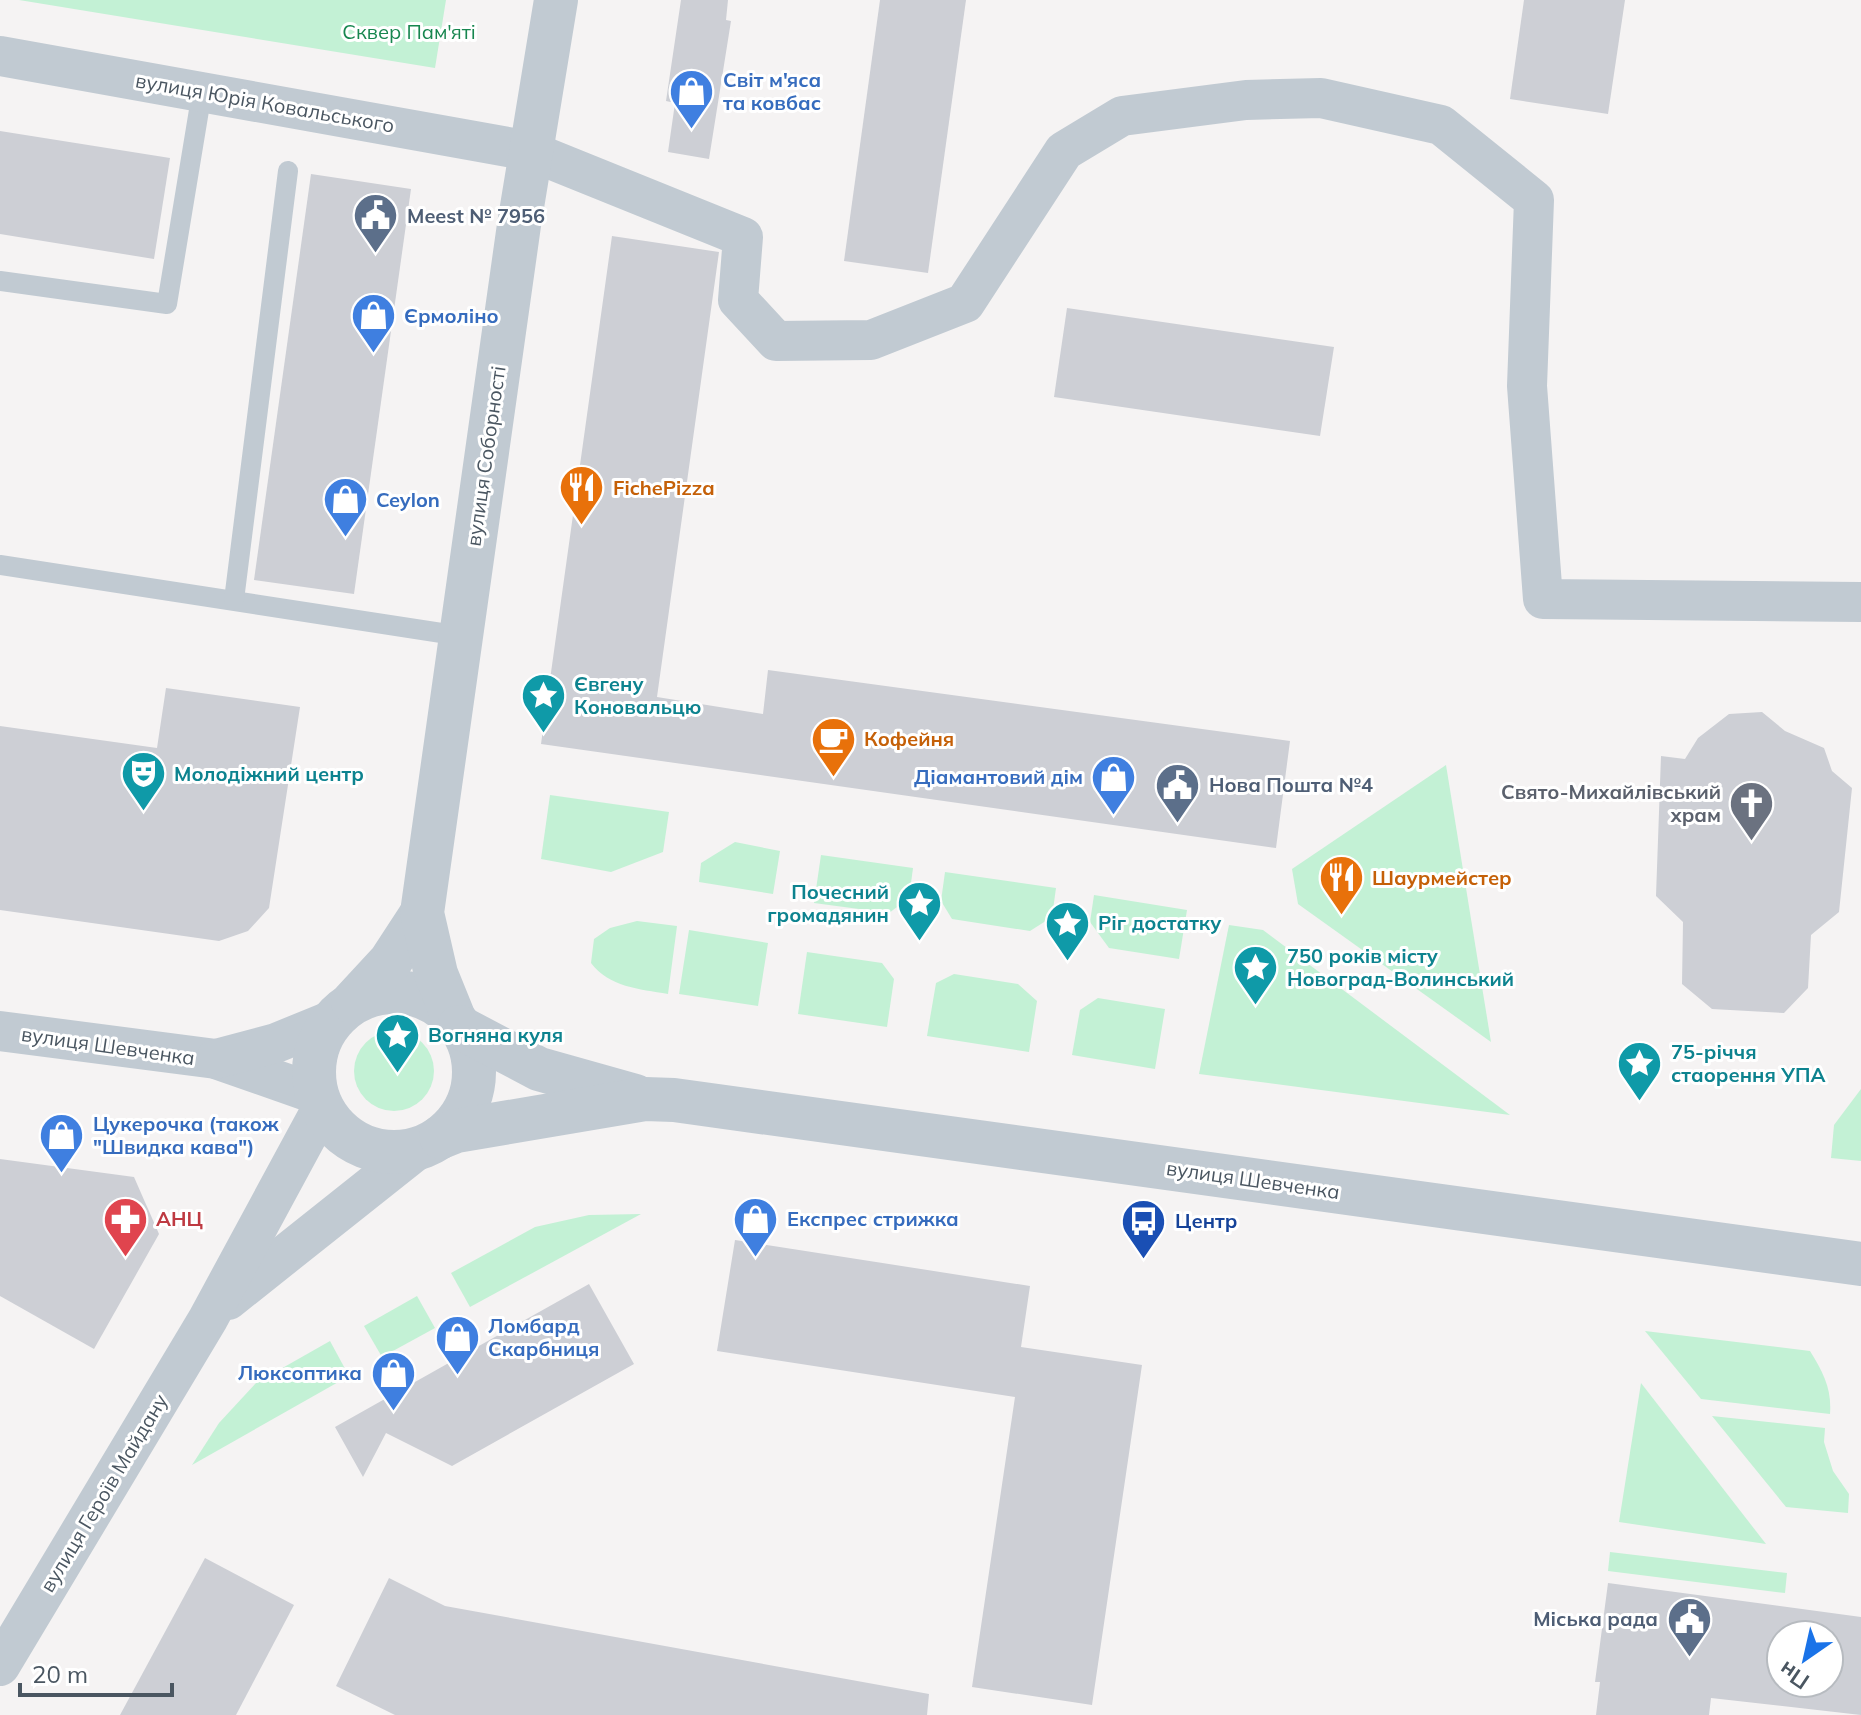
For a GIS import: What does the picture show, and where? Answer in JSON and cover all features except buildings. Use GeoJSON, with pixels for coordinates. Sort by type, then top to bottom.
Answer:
{"type":"FeatureCollection","features":[{"type":"Feature","properties":{"kind":"street","name":"вулиця Соборності"},"geometry":{"type":"LineString","coordinates":[[456,1022],[436,974],[422,913],[530,151],[556,0]]}},
{"type":"Feature","properties":{"kind":"street","name":"вулиця Юрія Ковальського"},"geometry":{"type":"LineString","coordinates":[[0,56],[530,151],[743,237],[738,300],[776,341],[871,340],[965,303],[1064,151],[1122,116],[1246,100],[1321,98],[1441,125],[1534,200],[1527,386],[1543,599],[1861,602]]}},
{"type":"Feature","properties":{"kind":"street","name":"вулиця Соборності"},"geometry":{"type":"LineString","coordinates":[[342,1012],[390,962],[422,913]]}},
{"type":"Feature","properties":{"kind":"street"},"geometry":{"type":"LineString","coordinates":[[404,992],[431,999],[456,1022],[468,1039],[475,1066],[472,1093],[460,1118],[429,1143],[392,1152],[367,1148],[318,1102],[313,1068],[318,1043],[342,1012],[377,993],[404,992]]}},
{"type":"Feature","properties":{"kind":"street","name":"вулиця Шевченка"},"geometry":{"type":"LineString","coordinates":[[216,1059],[276,1043],[342,1012]]}},
{"type":"Feature","properties":{"kind":"street","name":"вулиця Шевченка"},"geometry":{"type":"LineString","coordinates":[[456,1022],[539,1069],[645,1099],[1861,1264]]}},
{"type":"Feature","properties":{"kind":"street","name":"вулиця Шевченка"},"geometry":{"type":"LineString","coordinates":[[0,1031],[216,1059],[318,1102]]}},
{"type":"Feature","properties":{"kind":"street","name":"вулиця Шевченка"},"geometry":{"type":"LineString","coordinates":[[429,1143],[456,1131],[645,1099]]}},
{"type":"Feature","properties":{"kind":"street","name":"вулиця Героїв Майдану"},"geometry":{"type":"LineString","coordinates":[[0,1666],[208,1319],[318,1102]]}},
{"type":"Feature","properties":{"kind":"street","name":"вулиця Героїв Майдану"},"geometry":{"type":"LineString","coordinates":[[208,1319],[263,1270],[329,1224],[429,1143]]}},
{"type":"Feature","properties":{"kind":"lane"},"geometry":{"type":"LineString","coordinates":[[0,281],[167,304],[202,92]]}},
{"type":"Feature","properties":{"kind":"lane"},"geometry":{"type":"LineString","coordinates":[[234,600],[288,171]]}},
{"type":"Feature","properties":{"kind":"lane"},"geometry":{"type":"LineString","coordinates":[[0,565],[461,636]]}},
{"type":"Feature","properties":{"kind":"green space","name":"Сквер Пам'яті"},"geometry":{"type":"Polygon","coordinates":[[[19,0],[446,0],[435,68],[19,0]]]}},
{"type":"Feature","properties":{"kind":"green space"},"geometry":{"type":"Polygon","coordinates":[[[1446,765],[1491,1042],[1298,904],[1292,869],[1446,765]]]}},
{"type":"Feature","properties":{"kind":"green space"},"geometry":{"type":"Polygon","coordinates":[[[550,795],[669,812],[663,852],[611,872],[541,859],[550,795]]]}},
{"type":"Feature","properties":{"kind":"green space"},"geometry":{"type":"Polygon","coordinates":[[[735,842],[780,851],[773,894],[699,882],[701,863],[735,842]]]}},
{"type":"Feature","properties":{"kind":"green space"},"geometry":{"type":"Polygon","coordinates":[[[821,855],[913,868],[909,898],[889,913],[814,903],[821,855]]]}},
{"type":"Feature","properties":{"kind":"green space"},"geometry":{"type":"Polygon","coordinates":[[[945,872],[1056,888],[1052,917],[1030,931],[952,919],[941,901],[945,872]]]}},
{"type":"Feature","properties":{"kind":"green space"},"geometry":{"type":"Polygon","coordinates":[[[1094,895],[1187,910],[1179,959],[1109,948],[1090,922],[1094,895]]]}},
{"type":"Feature","properties":{"kind":"green space"},"geometry":{"type":"Polygon","coordinates":[[[637,921],[677,926],[668,994],[616,982],[591,963],[594,939],[610,928],[637,921]]]}},
{"type":"Feature","properties":{"kind":"green space"},"geometry":{"type":"Polygon","coordinates":[[[1229,925],[1263,930],[1510,1115],[1199,1074],[1229,925]]]}},
{"type":"Feature","properties":{"kind":"green space"},"geometry":{"type":"Polygon","coordinates":[[[689,930],[768,943],[758,1006],[679,994],[689,930]]]}},
{"type":"Feature","properties":{"kind":"green space"},"geometry":{"type":"Polygon","coordinates":[[[807,952],[882,963],[894,979],[887,1027],[798,1014],[807,952]]]}},
{"type":"Feature","properties":{"kind":"green space"},"geometry":{"type":"Polygon","coordinates":[[[954,974],[1018,984],[1037,1001],[1029,1052],[927,1036],[936,983],[954,974]]]}},
{"type":"Feature","properties":{"kind":"green space"},"geometry":{"type":"Polygon","coordinates":[[[1098,998],[1165,1009],[1155,1069],[1072,1055],[1080,1010],[1098,998]]]}},
{"type":"Feature","properties":{"kind":"green space"},"geometry":{"type":"Polygon","coordinates":[[[394,1031],[409,1034],[422,1043],[431,1056],[434,1071],[431,1086],[422,1099],[409,1108],[394,1111],[379,1108],[366,1099],[357,1086],[354,1071],[357,1056],[366,1043],[379,1034],[394,1031]]]}},
{"type":"Feature","properties":{"kind":"green space"},"geometry":{"type":"Polygon","coordinates":[[[1861,1089],[1861,1161],[1831,1158],[1834,1125],[1861,1089]]]}},
{"type":"Feature","properties":{"kind":"green space"},"geometry":{"type":"Polygon","coordinates":[[[641,1214],[470,1307],[451,1273],[535,1227],[589,1215],[641,1214]]]}},
{"type":"Feature","properties":{"kind":"green space"},"geometry":{"type":"Polygon","coordinates":[[[417,1296],[435,1328],[382,1357],[364,1326],[417,1296]]]}},
{"type":"Feature","properties":{"kind":"green space"},"geometry":{"type":"Polygon","coordinates":[[[1645,1331],[1810,1351],[1826,1381],[1830,1414],[1701,1399],[1645,1331]]]}},
{"type":"Feature","properties":{"kind":"green space"},"geometry":{"type":"Polygon","coordinates":[[[330,1341],[349,1376],[192,1465],[219,1423],[256,1383],[330,1341]]]}},
{"type":"Feature","properties":{"kind":"green space"},"geometry":{"type":"Polygon","coordinates":[[[1641,1383],[1766,1544],[1619,1522],[1641,1383]]]}},
{"type":"Feature","properties":{"kind":"green space"},"geometry":{"type":"Polygon","coordinates":[[[1712,1416],[1825,1428],[1824,1442],[1833,1471],[1849,1494],[1848,1513],[1786,1507],[1712,1416]]]}},
{"type":"Feature","properties":{"kind":"green space"},"geometry":{"type":"Polygon","coordinates":[[[1610,1552],[1787,1573],[1785,1593],[1608,1571],[1610,1552]]]}},
{"type":"Feature","properties":{"kind":"place","name":"Світ м'яса та ковбас"},"geometry":{"type":"Point","coordinates":[692,131]}},
{"type":"Feature","properties":{"kind":"place","name":"Meest № 7956"},"geometry":{"type":"Point","coordinates":[376,255]}},
{"type":"Feature","properties":{"kind":"place","name":"Єрмоліно"},"geometry":{"type":"Point","coordinates":[373,355]}},
{"type":"Feature","properties":{"kind":"place","name":"FichePizza"},"geometry":{"type":"Point","coordinates":[582,527]}},
{"type":"Feature","properties":{"kind":"place","name":"Ceylon"},"geometry":{"type":"Point","coordinates":[345,539]}},
{"type":"Feature","properties":{"kind":"place","name":"Євгену Коновальцю"},"geometry":{"type":"Point","coordinates":[543,735]}},
{"type":"Feature","properties":{"kind":"place","name":"Кофейня"},"geometry":{"type":"Point","coordinates":[833,778]}},
{"type":"Feature","properties":{"kind":"place","name":"Молодіжний центр"},"geometry":{"type":"Point","coordinates":[143,813]}},
{"type":"Feature","properties":{"kind":"place","name":"Діамантовий дім"},"geometry":{"type":"Point","coordinates":[1114,816]}},
{"type":"Feature","properties":{"kind":"place","name":"Нова Пошта №4"},"geometry":{"type":"Point","coordinates":[1178,824]}},
{"type":"Feature","properties":{"kind":"place","name":"Свято-Михайлiвський храм"},"geometry":{"type":"Point","coordinates":[1752,842]}},
{"type":"Feature","properties":{"kind":"place","name":"Шаурмейстер"},"geometry":{"type":"Point","coordinates":[1341,917]}},
{"type":"Feature","properties":{"kind":"place","name":"Почесний громадянин"},"geometry":{"type":"Point","coordinates":[920,942]}},
{"type":"Feature","properties":{"kind":"place","name":"Ріг достатку"},"geometry":{"type":"Point","coordinates":[1067,962]}},
{"type":"Feature","properties":{"kind":"place","name":"750 років місту Новоград-Волинський"},"geometry":{"type":"Point","coordinates":[1256,1006]}},
{"type":"Feature","properties":{"kind":"place","name":"Вогняна куля"},"geometry":{"type":"Point","coordinates":[397,1074]}},
{"type":"Feature","properties":{"kind":"place","name":"75-річчя стаорення УПА"},"geometry":{"type":"Point","coordinates":[1640,1102]}},
{"type":"Feature","properties":{"kind":"place","name":"Цукерочка (також \"Швидка кава\")"},"geometry":{"type":"Point","coordinates":[62,1175]}},
{"type":"Feature","properties":{"kind":"place","name":"АНЦ"},"geometry":{"type":"Point","coordinates":[125,1258]}},
{"type":"Feature","properties":{"kind":"place","name":"Експрес стрижка"},"geometry":{"type":"Point","coordinates":[756,1258]}},
{"type":"Feature","properties":{"kind":"place","name":"Центр"},"geometry":{"type":"Point","coordinates":[1144,1260]}},
{"type":"Feature","properties":{"kind":"place","name":"Ломбард Скарбниця"},"geometry":{"type":"Point","coordinates":[457,1377]}},
{"type":"Feature","properties":{"kind":"place","name":"Люксоптика"},"geometry":{"type":"Point","coordinates":[393,1412]}},
{"type":"Feature","properties":{"kind":"place","name":"Міська рада"},"geometry":{"type":"Point","coordinates":[1689,1658]}}]}
